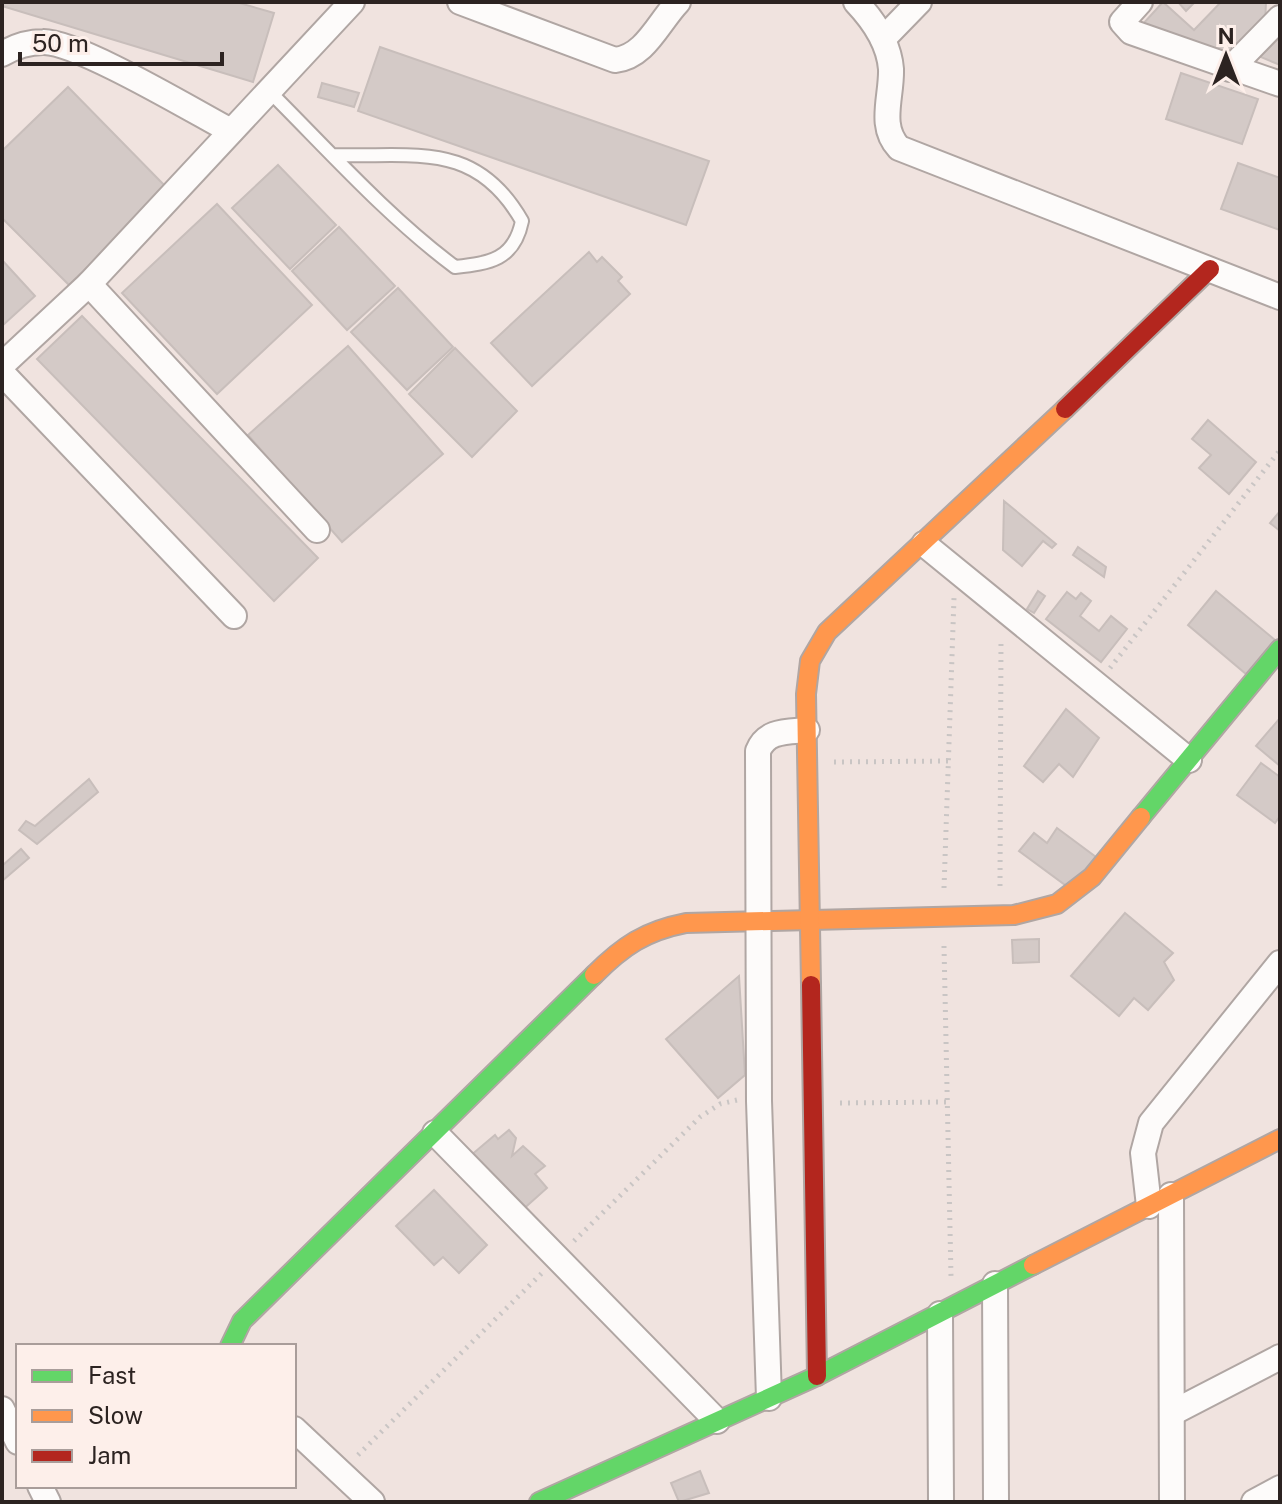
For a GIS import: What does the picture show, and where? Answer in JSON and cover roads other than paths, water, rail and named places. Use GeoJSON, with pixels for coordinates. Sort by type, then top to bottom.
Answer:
{"type":"FeatureCollection","features":[{"type":"Feature","properties":{"kind":"street"},"geometry":{"type":"LineString","coordinates":[[2,365],[89,284],[231,131],[271,93],[352,2]]}},
{"type":"Feature","properties":{"kind":"street"},"geometry":{"type":"LineString","coordinates":[[460,2],[615,60],[625,59],[642,48],[678,2]]}},
{"type":"Feature","properties":{"kind":"street"},"geometry":{"type":"LineString","coordinates":[[856,2],[883,39],[891,67],[888,132],[899,148],[1280,297]]}},
{"type":"Feature","properties":{"kind":"street"},"geometry":{"type":"LineString","coordinates":[[883,39],[919,2]]}},
{"type":"Feature","properties":{"kind":"street"},"geometry":{"type":"LineString","coordinates":[[1140,2],[1117,12],[1140,36],[1280,84]]}},
{"type":"Feature","properties":{"kind":"street"},"geometry":{"type":"LineString","coordinates":[[1230,69],[1280,18]]}},
{"type":"Feature","properties":{"kind":"street"},"geometry":{"type":"LineString","coordinates":[[2,54],[14,47],[45,41],[84,54],[231,131]]}},
{"type":"Feature","properties":{"kind":"street"},"geometry":{"type":"LineString","coordinates":[[817,1376],[808,919],[807,677],[817,645],[827,632],[924,544],[1210,269]]}},
{"type":"Feature","properties":{"kind":"street"},"geometry":{"type":"LineString","coordinates":[[89,284],[317,530]]}},
{"type":"Feature","properties":{"kind":"street"},"geometry":{"type":"LineString","coordinates":[[2,373],[234,616]]}},
{"type":"Feature","properties":{"kind":"street"},"geometry":{"type":"LineString","coordinates":[[924,544],[1189,760]]}},
{"type":"Feature","properties":{"kind":"street"},"geometry":{"type":"LineString","coordinates":[[231,1344],[242,1321],[612,957],[638,936],[670,925],[1000,915],[1036,911],[1076,893],[1280,649]]}},
{"type":"Feature","properties":{"kind":"street"},"geometry":{"type":"LineString","coordinates":[[769,1398],[759,1101],[758,751],[761,743],[774,733],[807,730]]}},
{"type":"Feature","properties":{"kind":"street"},"geometry":{"type":"LineString","coordinates":[[1172,1502],[1172,1413],[1160,1200],[1143,1153],[1151,1123],[1280,963]]}},
{"type":"Feature","properties":{"kind":"street"},"geometry":{"type":"LineString","coordinates":[[435,1133],[717,1421]]}},
{"type":"Feature","properties":{"kind":"street"},"geometry":{"type":"LineString","coordinates":[[539,1502],[817,1376],[1280,1139]]}},
{"type":"Feature","properties":{"kind":"street"},"geometry":{"type":"LineString","coordinates":[[995,1284],[996,1502]]}},
{"type":"Feature","properties":{"kind":"street"},"geometry":{"type":"LineString","coordinates":[[940,1314],[941,1502]]}},
{"type":"Feature","properties":{"kind":"street"},"geometry":{"type":"LineString","coordinates":[[1172,1413],[1280,1357]]}},
{"type":"Feature","properties":{"kind":"street"},"geometry":{"type":"LineString","coordinates":[[2,1409],[16,1438]]}},
{"type":"Feature","properties":{"kind":"street"},"geometry":{"type":"LineString","coordinates":[[296,1431],[372,1502]]}},
{"type":"Feature","properties":{"kind":"street"},"geometry":{"type":"LineString","coordinates":[[1254,1502],[1280,1488]]}},
{"type":"Feature","properties":{"kind":"lane"},"geometry":{"type":"LineString","coordinates":[[271,93],[334,155],[428,247],[455,267],[493,263],[518,241],[522,221],[507,195],[480,174],[443,158],[408,152],[334,155]]}}]}
